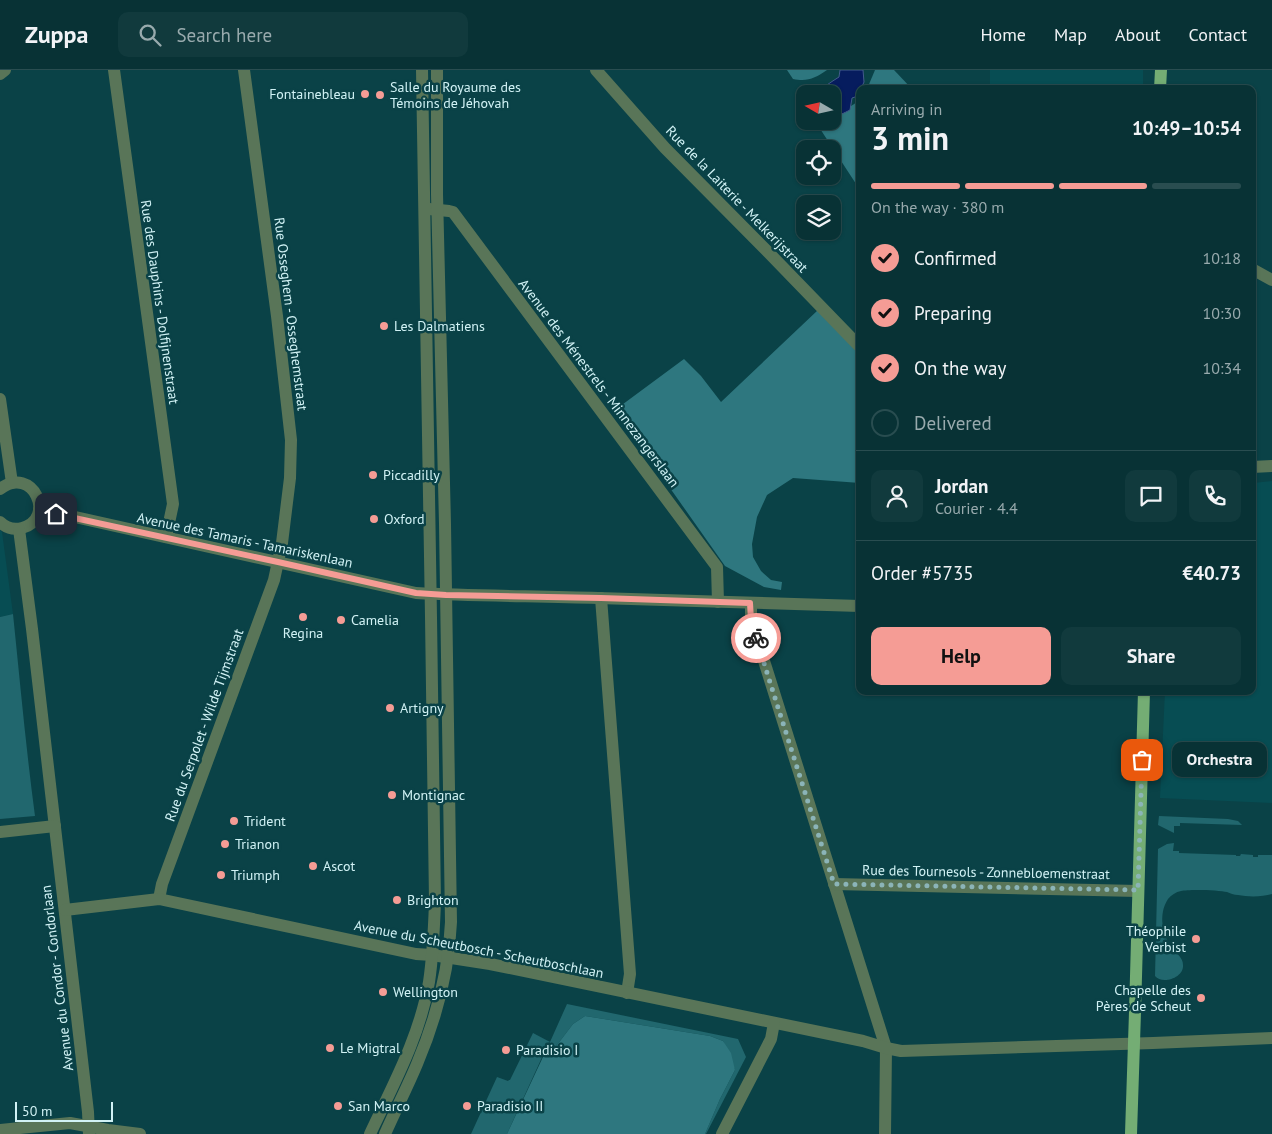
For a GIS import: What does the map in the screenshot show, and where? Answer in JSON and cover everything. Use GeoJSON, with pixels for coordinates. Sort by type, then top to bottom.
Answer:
{"type":"FeatureCollection","features":[{"type":"Feature","properties":{"kind":"main road"},"geometry":{"type":"LineString","coordinates":[[1160,85],[1161,70]]}},
{"type":"Feature","properties":{"kind":"main road"},"geometry":{"type":"LineString","coordinates":[[1131,1134],[1144,695]]}},
{"type":"Feature","properties":{"kind":"street"},"geometry":{"type":"LineString","coordinates":[[0,74],[5,70]]}},
{"type":"Feature","properties":{"kind":"street","name":"Rue des Dauphins - Dolfijnenstraat"},"geometry":{"type":"LineString","coordinates":[[114,70],[173,504],[166,537]]}},
{"type":"Feature","properties":{"kind":"street","name":"Rue Osseghem - Osseghemstraat"},"geometry":{"type":"LineString","coordinates":[[244,70],[277,316],[291,440],[290,478],[278,562]]}},
{"type":"Feature","properties":{"kind":"street"},"geometry":{"type":"LineString","coordinates":[[370,1134],[402,1068],[414,1038],[427,989],[434,938],[431,594],[422,70]]}},
{"type":"Feature","properties":{"kind":"street"},"geometry":{"type":"LineString","coordinates":[[385,1134],[417,1063],[430,1028],[443,985],[451,922],[437,70]]}},
{"type":"Feature","properties":{"kind":"street","name":"Rue de la Laiterie - Melkerijstraat"},"geometry":{"type":"LineString","coordinates":[[596,70],[665,148],[856,343]]}},
{"type":"Feature","properties":{"kind":"street","name":"Avenue des Ménestrels - Minnezangerslaan"},"geometry":{"type":"LineString","coordinates":[[424,208],[453,212],[717,567],[718,602]]}},
{"type":"Feature","properties":{"kind":"street"},"geometry":{"type":"LineString","coordinates":[[1256,271],[1272,280]]}},
{"type":"Feature","properties":{"kind":"street"},"geometry":{"type":"LineString","coordinates":[[0,399],[12,483]]}},
{"type":"Feature","properties":{"kind":"street"},"geometry":{"type":"LineString","coordinates":[[1256,467],[1272,466]]}},
{"type":"Feature","properties":{"kind":"street"},"geometry":{"type":"LineString","coordinates":[[0,489],[12,483],[21,483],[29,486],[35,492],[39,501],[37,516],[27,526],[20,529],[10,528],[0,522]]}},
{"type":"Feature","properties":{"kind":"street","name":"Avenue des Tamaris - Tamariskenlaan"},"geometry":{"type":"LineString","coordinates":[[39,509],[416,593],[856,606]]}},
{"type":"Feature","properties":{"kind":"street","name":"Avenue du Condor - Condorlaan"},"geometry":{"type":"LineString","coordinates":[[20,529],[89,1130]]}},
{"type":"Feature","properties":{"kind":"street","name":"Rue du Serpolet - Wilde Tijmstraat"},"geometry":{"type":"LineString","coordinates":[[159,899],[162,884],[274,580],[278,562]]}},
{"type":"Feature","properties":{"kind":"street"},"geometry":{"type":"LineString","coordinates":[[601,598],[630,974],[627,993]]}},
{"type":"Feature","properties":{"kind":"street"},"geometry":{"type":"LineString","coordinates":[[750,603],[752,626],[886,1048],[884,1134]]}},
{"type":"Feature","properties":{"kind":"street"},"geometry":{"type":"LineString","coordinates":[[0,832],[55,826]]}},
{"type":"Feature","properties":{"kind":"street","name":"Rue des Tournesols - Zonnebloemenstraat"},"geometry":{"type":"LineString","coordinates":[[834,884],[1138,890]]}},
{"type":"Feature","properties":{"kind":"street","name":"Avenue du Scheutbosch - Scheutboschlaan"},"geometry":{"type":"LineString","coordinates":[[65,910],[159,899],[416,954],[490,964],[863,1041],[900,1051],[1272,1038]]}},
{"type":"Feature","properties":{"kind":"street"},"geometry":{"type":"LineString","coordinates":[[722,1134],[771,1039],[774,1023]]}},
{"type":"Feature","properties":{"kind":"street"},"geometry":{"type":"LineString","coordinates":[[0,1130],[70,1122],[89,1130],[140,1134]]}},
{"type":"Feature","properties":{"kind":"shaded area"},"geometry":{"type":"Polygon","coordinates":[[[787,70],[827,70],[815,77],[803,80],[793,79],[787,70]]]}},
{"type":"Feature","properties":{"kind":"shaded area"},"geometry":{"type":"Polygon","coordinates":[[[840,70],[863,70],[863,85],[856,85],[856,97],[852,98],[850,110],[841,114],[841,85],[827,85],[839,77],[840,70]]]}},
{"type":"Feature","properties":{"kind":"shaded area"},"geometry":{"type":"Polygon","coordinates":[[[875,70],[894,70],[908,85],[869,85],[875,70]]]}},
{"type":"Feature","properties":{"kind":"shaded area"},"geometry":{"type":"Polygon","coordinates":[[[990,70],[1143,70],[1143,85],[990,85],[990,70]]]}},
{"type":"Feature","properties":{"kind":"shaded area"},"geometry":{"type":"Polygon","coordinates":[[[856,102],[856,184],[841,161],[841,140],[827,140],[821,130],[841,130],[841,108],[856,102]]]}},
{"type":"Feature","properties":{"kind":"shaded area"},"geometry":{"type":"Polygon","coordinates":[[[818,310],[856,349],[856,483],[793,478],[767,495],[757,517],[752,544],[753,557],[761,571],[771,580],[782,582],[781,590],[764,587],[725,566],[615,410],[684,359],[701,376],[721,402],[818,310]]]}},
{"type":"Feature","properties":{"kind":"shaded area"},"geometry":{"type":"Polygon","coordinates":[[[1272,481],[1272,803],[1160,798],[1165,695],[1256,695],[1256,483],[1272,481]]]}},
{"type":"Feature","properties":{"kind":"shaded area"},"geometry":{"type":"Polygon","coordinates":[[[0,530],[2,532],[13,614],[0,617],[0,530]]]}},
{"type":"Feature","properties":{"kind":"shaded area"},"geometry":{"type":"Polygon","coordinates":[[[13,614],[35,816],[0,819],[0,617],[13,614]]]}},
{"type":"Feature","properties":{"kind":"shaded area"},"geometry":{"type":"Polygon","coordinates":[[[1159,816],[1228,819],[1238,821],[1242,825],[1180,823],[1180,826],[1174,826],[1174,833],[1158,825],[1159,816]]]}},
{"type":"Feature","properties":{"kind":"shaded area"},"geometry":{"type":"Polygon","coordinates":[[[1174,843],[1173,851],[1179,851],[1179,853],[1236,856],[1241,854],[1253,855],[1253,857],[1272,855],[1272,894],[1251,896],[1235,895],[1223,891],[1197,890],[1181,891],[1172,895],[1168,899],[1163,911],[1163,925],[1169,944],[1181,958],[1183,965],[1182,970],[1176,977],[1162,980],[1155,976],[1158,849],[1167,844],[1174,843]]]}},
{"type":"Feature","properties":{"kind":"shaded area"},"geometry":{"type":"Polygon","coordinates":[[[567,1004],[738,1039],[746,1057],[706,1134],[720,1099],[735,1070],[723,1041],[710,1036],[585,1016],[573,1024],[557,1045],[549,1042],[507,1134],[471,1134],[497,1077],[510,1080],[533,1033],[550,1042],[567,1004]]]}},
{"type":"Feature","properties":{"kind":"shaded area"},"geometry":{"type":"Polygon","coordinates":[[[585,1016],[710,1036],[723,1041],[731,1053],[735,1070],[705,1134],[507,1134],[550,1042],[557,1045],[573,1024],[585,1016]]]}},
{"type":"Feature","properties":{"kind":"way so far"},"geometry":{"type":"LineString","coordinates":[[756,638],[834,884],[1138,890],[1142,760]]}},
{"type":"Feature","properties":{"kind":"place","name":"Fontainebleau"},"geometry":{"type":"Point","coordinates":[365,94]}},
{"type":"Feature","properties":{"kind":"place","name":"Salle du Royaume des Témoins de Jéhovah"},"geometry":{"type":"Point","coordinates":[380,95]}},
{"type":"Feature","properties":{"kind":"place","name":"Les Dalmatiens"},"geometry":{"type":"Point","coordinates":[384,326]}},
{"type":"Feature","properties":{"kind":"place","name":"Piccadilly"},"geometry":{"type":"Point","coordinates":[373,475]}},
{"type":"Feature","properties":{"kind":"place","name":"Oxford"},"geometry":{"type":"Point","coordinates":[374,519]}},
{"type":"Feature","properties":{"kind":"place","name":"Regina"},"geometry":{"type":"Point","coordinates":[303,617]}},
{"type":"Feature","properties":{"kind":"place","name":"Camelia"},"geometry":{"type":"Point","coordinates":[341,620]}},
{"type":"Feature","properties":{"kind":"place","name":"Artigny"},"geometry":{"type":"Point","coordinates":[390,708]}},
{"type":"Feature","properties":{"kind":"place","name":"Orchestra"},"geometry":{"type":"Point","coordinates":[1142,760]}},
{"type":"Feature","properties":{"kind":"place","name":"Montignac"},"geometry":{"type":"Point","coordinates":[392,795]}},
{"type":"Feature","properties":{"kind":"place","name":"Trident"},"geometry":{"type":"Point","coordinates":[234,821]}},
{"type":"Feature","properties":{"kind":"place","name":"Trianon"},"geometry":{"type":"Point","coordinates":[225,844]}},
{"type":"Feature","properties":{"kind":"place","name":"Ascot"},"geometry":{"type":"Point","coordinates":[313,866]}},
{"type":"Feature","properties":{"kind":"place","name":"Triumph"},"geometry":{"type":"Point","coordinates":[221,875]}},
{"type":"Feature","properties":{"kind":"place","name":"Brighton"},"geometry":{"type":"Point","coordinates":[397,900]}},
{"type":"Feature","properties":{"kind":"place","name":"Théophile Verbist"},"geometry":{"type":"Point","coordinates":[1196,939]}},
{"type":"Feature","properties":{"kind":"place","name":"Wellington"},"geometry":{"type":"Point","coordinates":[383,992]}},
{"type":"Feature","properties":{"kind":"place","name":"Chapelle des Pères de Scheut"},"geometry":{"type":"Point","coordinates":[1201,998]}},
{"type":"Feature","properties":{"kind":"place","name":"Le Migtral"},"geometry":{"type":"Point","coordinates":[330,1048]}},
{"type":"Feature","properties":{"kind":"place","name":"Paradisio I"},"geometry":{"type":"Point","coordinates":[506,1050]}},
{"type":"Feature","properties":{"kind":"place","name":"San Marco"},"geometry":{"type":"Point","coordinates":[338,1106]}},
{"type":"Feature","properties":{"kind":"place","name":"Paradisio II"},"geometry":{"type":"Point","coordinates":[467,1106]}},
{"type":"Feature","properties":{"kind":"route"},"geometry":{"type":"LineString","coordinates":[[56,514],[416,593],[750,603],[751,620],[756,638]]}}]}
